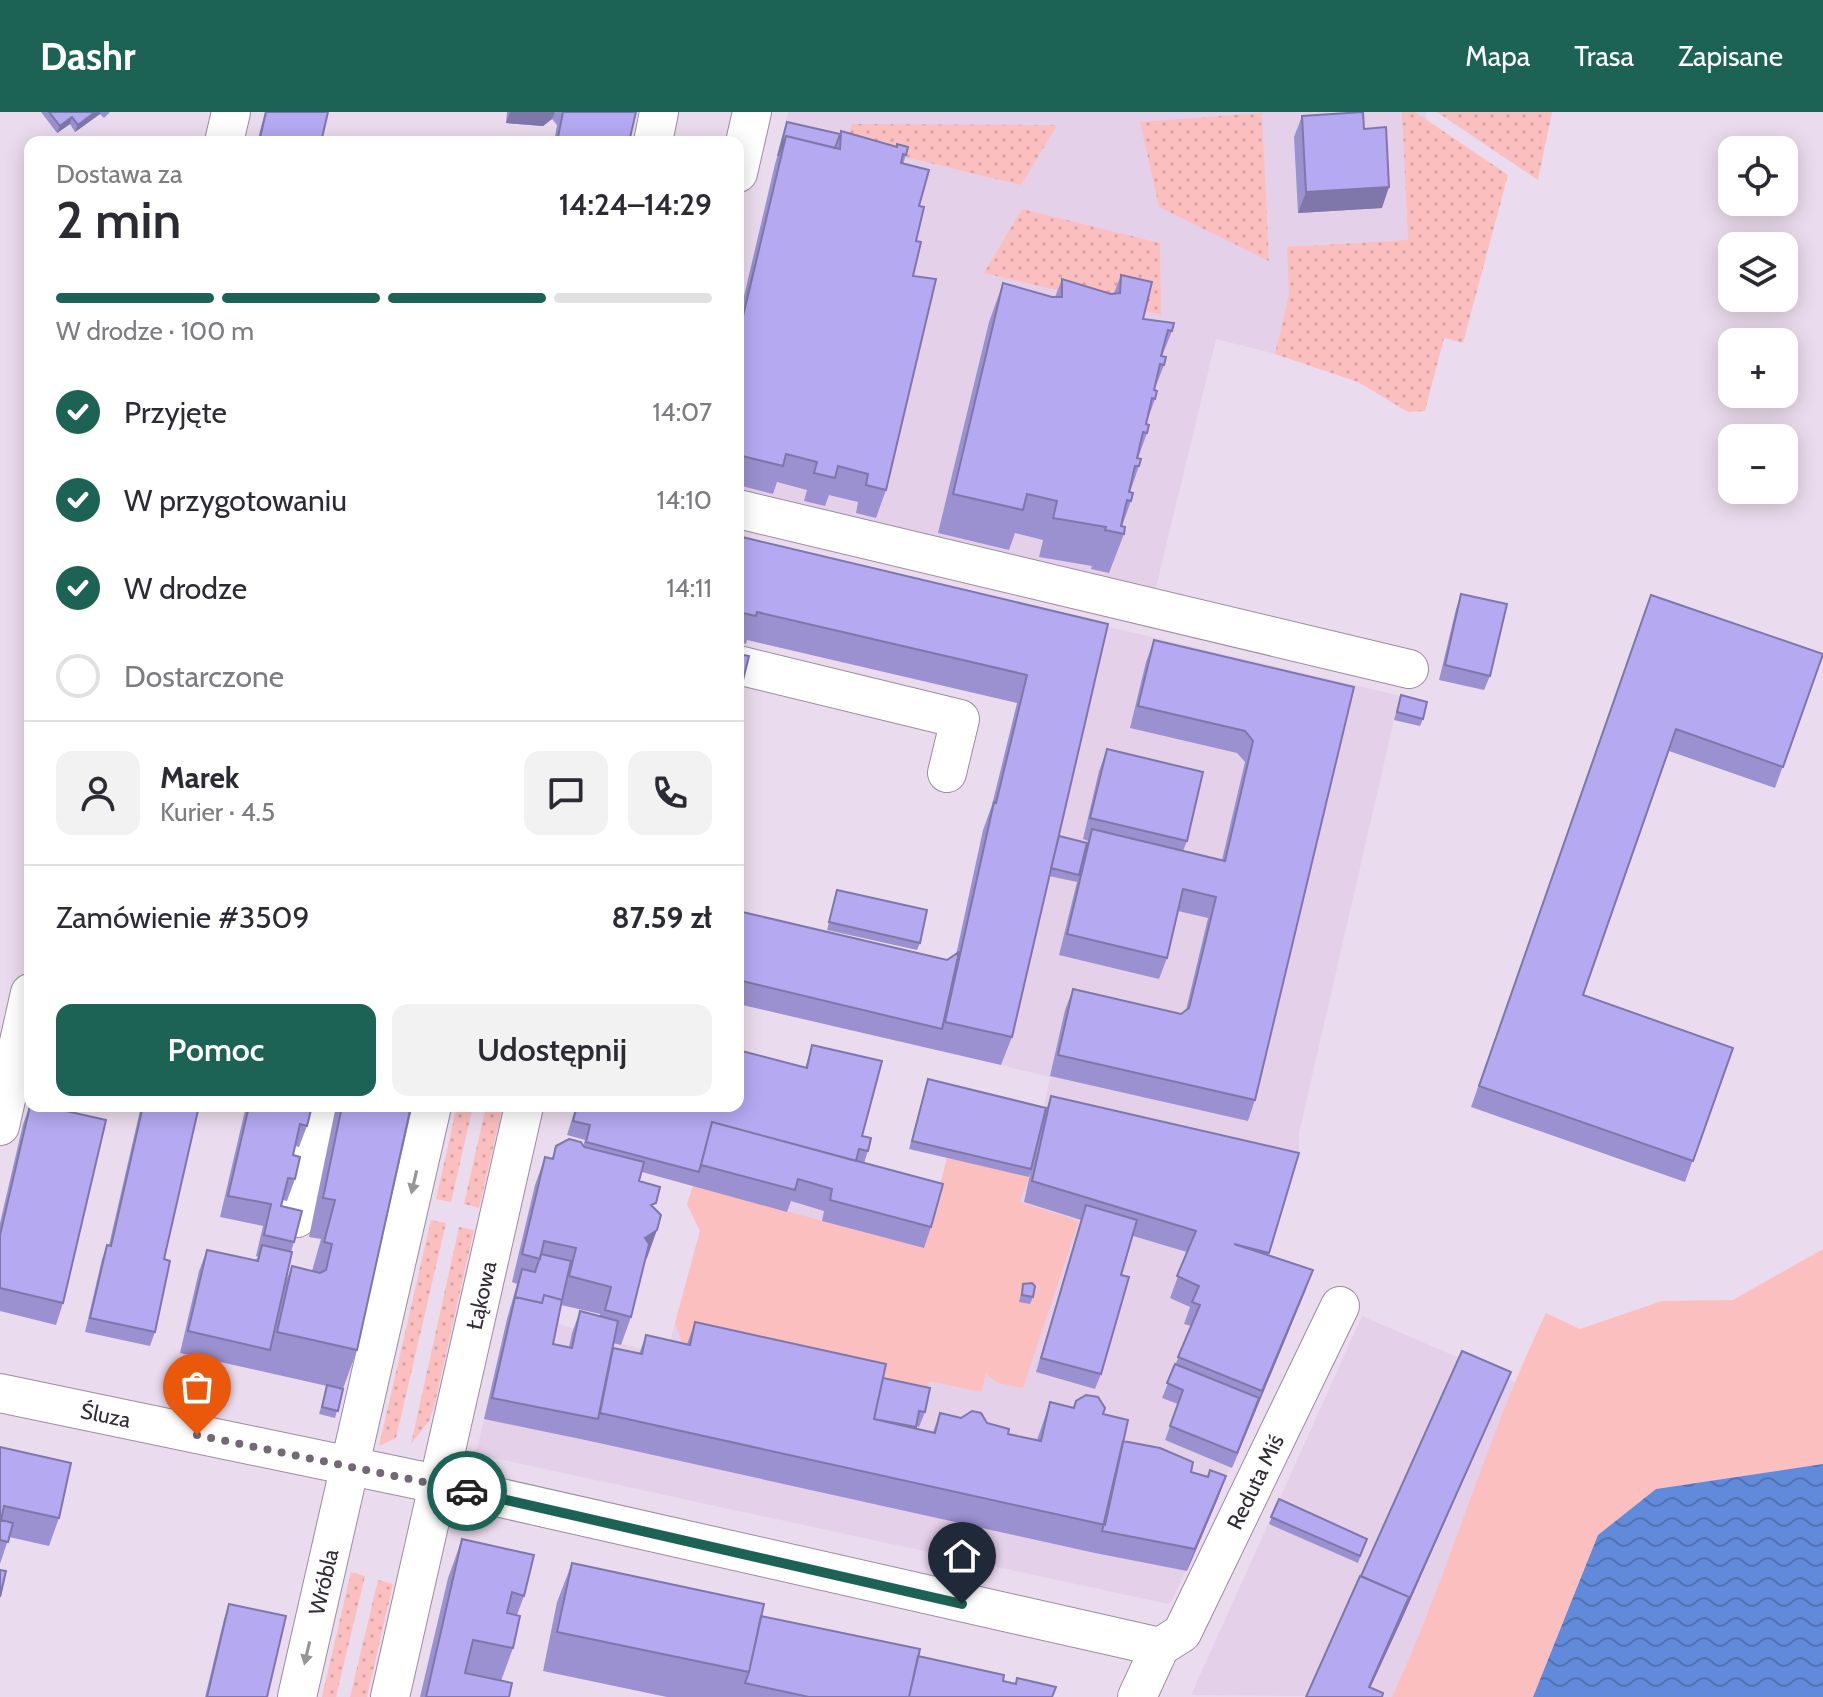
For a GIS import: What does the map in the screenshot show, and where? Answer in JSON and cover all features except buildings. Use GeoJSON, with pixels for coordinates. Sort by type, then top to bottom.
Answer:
{"type":"FeatureCollection","features":[{"type":"Feature","properties":{"kind":"street"},"geometry":{"type":"LineString","coordinates":[[225,136],[231,112]]}},
{"type":"Feature","properties":{"kind":"street"},"geometry":{"type":"LineString","coordinates":[[654,136],[659,112]]}},
{"type":"Feature","properties":{"kind":"street"},"geometry":{"type":"LineString","coordinates":[[744,147],[752,112]]}},
{"type":"Feature","properties":{"kind":"street"},"geometry":{"type":"LineString","coordinates":[[744,510],[1409,669]]}},
{"type":"Feature","properties":{"kind":"street"},"geometry":{"type":"LineString","coordinates":[[744,666],[960,719],[947,773]]}},
{"type":"Feature","properties":{"kind":"street"},"geometry":{"type":"LineString","coordinates":[[0,1126],[24,1020]]}},
{"type":"Feature","properties":{"kind":"street"},"geometry":{"type":"LineString","coordinates":[[297,1218],[320,1112]]}},
{"type":"Feature","properties":{"kind":"street"},"geometry":{"type":"LineString","coordinates":[[350,1468],[431,1112]]}},
{"type":"Feature","properties":{"kind":"street","name":"Łąkowa"},"geometry":{"type":"LineString","coordinates":[[437,1484],[523,1112]]}},
{"type":"Feature","properties":{"kind":"street","name":"Reduta Miś"},"geometry":{"type":"LineString","coordinates":[[1160,1647],[1182,1633],[1340,1306]]}},
{"type":"Feature","properties":{"kind":"street","name":"Śluza"},"geometry":{"type":"LineString","coordinates":[[0,1393],[437,1484],[1160,1647]]}},
{"type":"Feature","properties":{"kind":"street","name":"Wróbla"},"geometry":{"type":"LineString","coordinates":[[297,1697],[350,1468]]}},
{"type":"Feature","properties":{"kind":"street"},"geometry":{"type":"LineString","coordinates":[[390,1697],[437,1484]]}},
{"type":"Feature","properties":{"kind":"street"},"geometry":{"type":"LineString","coordinates":[[1137,1697],[1160,1647]]}},
{"type":"Feature","properties":{"kind":"shaded area"},"geometry":{"type":"Polygon","coordinates":[[[788,112],[1426,112],[1434,269],[1300,360],[1216,339],[1154,596],[744,497],[744,295],[788,112]]]}},
{"type":"Feature","properties":{"kind":"shaded area"},"geometry":{"type":"Polygon","coordinates":[[[1402,112],[1415,112],[1508,175],[1463,343],[1444,338],[1425,411],[1408,412],[1358,382],[1275,354],[1289,295],[1287,247],[1408,240],[1402,112]]]}},
{"type":"Feature","properties":{"kind":"shaded area"},"geometry":{"type":"Polygon","coordinates":[[[1437,112],[1552,112],[1538,180],[1437,112]]]}},
{"type":"Feature","properties":{"kind":"shaded area"},"geometry":{"type":"Polygon","coordinates":[[[1262,113],[1269,261],[1159,207],[1140,122],[1262,113]]]}},
{"type":"Feature","properties":{"kind":"shaded area"},"geometry":{"type":"Polygon","coordinates":[[[852,124],[1057,125],[1021,185],[847,143],[852,124]]]}},
{"type":"Feature","properties":{"kind":"shaded area"},"geometry":{"type":"Polygon","coordinates":[[[1022,209],[1160,243],[1161,315],[984,273],[1022,209]]]}},
{"type":"Feature","properties":{"kind":"shaded area"},"geometry":{"type":"Polygon","coordinates":[[[1105,626],[1426,702],[1420,726],[1394,720],[1299,1133],[1299,1152],[1272,1245],[1170,1297],[1191,1308],[1192,1326],[1254,1412],[1172,1601],[1168,1604],[476,1454],[507,1319],[537,1317],[666,1357],[700,1231],[687,1204],[693,1186],[936,1204],[947,1158],[1029,1176],[1050,1077],[1001,1065],[1105,626]]]}},
{"type":"Feature","properties":{"kind":"shaded area"},"geometry":{"type":"Polygon","coordinates":[[[456,1112],[472,1112],[451,1202],[436,1199],[456,1112]]]}},
{"type":"Feature","properties":{"kind":"shaded area"},"geometry":{"type":"Polygon","coordinates":[[[485,1112],[502,1112],[479,1208],[464,1204],[485,1112]]]}},
{"type":"Feature","properties":{"kind":"shaded area"},"geometry":{"type":"Polygon","coordinates":[[[947,1158],[1029,1177],[1020,1202],[1079,1221],[1023,1388],[998,1383],[986,1374],[981,1392],[929,1381],[925,1403],[685,1350],[675,1323],[700,1231],[687,1204],[693,1186],[923,1248],[947,1158]]]}},
{"type":"Feature","properties":{"kind":"shaded area"},"geometry":{"type":"Polygon","coordinates":[[[431,1220],[446,1223],[396,1438],[379,1446],[431,1220]]]}},
{"type":"Feature","properties":{"kind":"shaded area"},"geometry":{"type":"Polygon","coordinates":[[[459,1227],[474,1230],[434,1407],[429,1421],[411,1444],[459,1227]]]}},
{"type":"Feature","properties":{"kind":"shaded area"},"geometry":{"type":"Polygon","coordinates":[[[1823,1249],[1823,1464],[1656,1489],[1598,1535],[1533,1697],[1392,1697],[1432,1602],[1505,1408],[1546,1313],[1580,1329],[1662,1301],[1733,1300],[1823,1249]]]}},
{"type":"Feature","properties":{"kind":"shaded area"},"geometry":{"type":"Polygon","coordinates":[[[1362,1316],[1515,1382],[1425,1626],[1392,1697],[1191,1695],[1362,1316]]]}},
{"type":"Feature","properties":{"kind":"shaded area"},"geometry":{"type":"Polygon","coordinates":[[[351,1572],[365,1576],[336,1697],[322,1697],[351,1572]]]}},
{"type":"Feature","properties":{"kind":"shaded area"},"geometry":{"type":"Polygon","coordinates":[[[378,1580],[393,1584],[367,1697],[350,1697],[378,1580]]]}},
{"type":"Feature","properties":{"kind":"water"},"geometry":{"type":"Polygon","coordinates":[[[1823,1464],[1823,1697],[1533,1697],[1598,1535],[1656,1489],[1823,1464]]]}},
{"type":"Feature","properties":{"kind":"way so far"},"geometry":{"type":"LineString","coordinates":[[197,1435],[467,1491]]}},
{"type":"Feature","properties":{"kind":"route"},"geometry":{"type":"LineString","coordinates":[[467,1491],[962,1604]]}}]}
